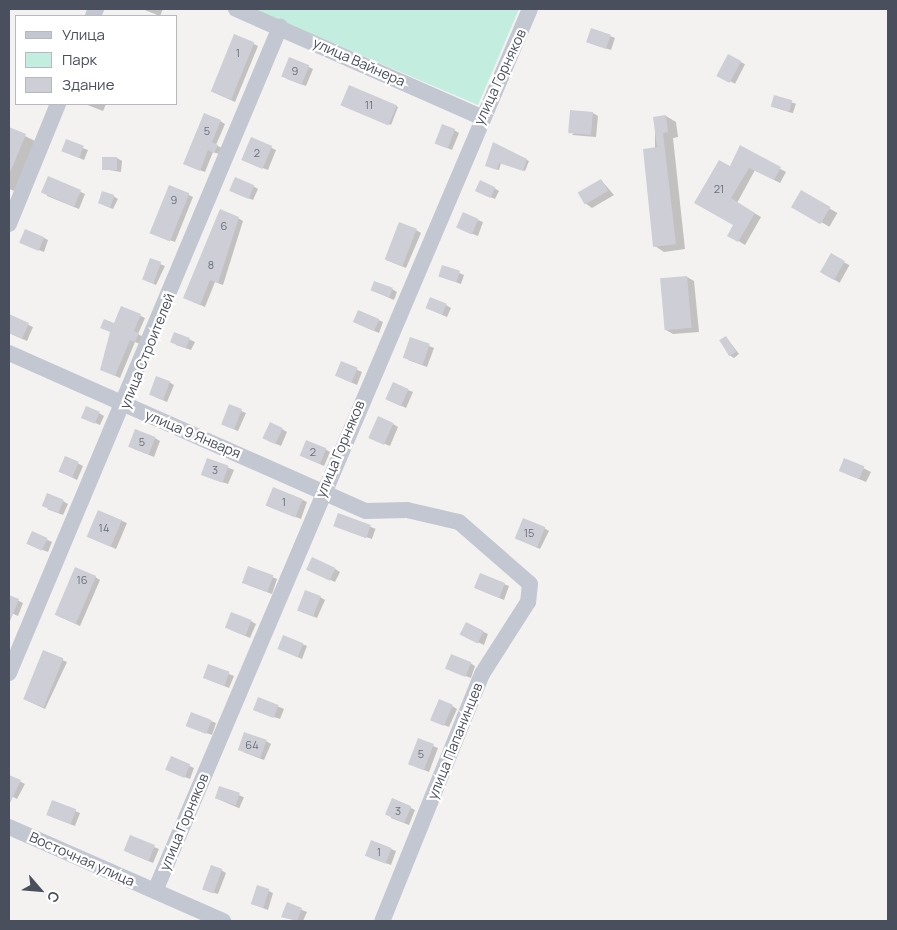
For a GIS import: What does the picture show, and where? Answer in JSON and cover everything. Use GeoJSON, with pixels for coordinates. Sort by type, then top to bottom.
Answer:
{"type":"FeatureCollection","features":[{"type":"Feature","properties":{"kind":"street","name":"улица Вайнера"},"geometry":{"type":"LineString","coordinates":[[236,9],[481,117]]}},
{"type":"Feature","properties":{"kind":"street","name":"улица Горняков"},"geometry":{"type":"LineString","coordinates":[[155,891],[481,117],[530,9]]}},
{"type":"Feature","properties":{"kind":"street","name":"улица Строителей"},"geometry":{"type":"LineString","coordinates":[[9,673],[124,405],[280,27]]}},
{"type":"Feature","properties":{"kind":"street"},"geometry":{"type":"LineString","coordinates":[[9,224],[58,105]]}},
{"type":"Feature","properties":{"kind":"street","name":"улица 9 Января"},"geometry":{"type":"LineString","coordinates":[[9,354],[323,489],[366,511],[407,510],[459,522],[516,571]]}},
{"type":"Feature","properties":{"kind":"street","name":"улица Папанинцев"},"geometry":{"type":"LineString","coordinates":[[382,921],[482,674],[528,602],[530,584],[516,571]]}},
{"type":"Feature","properties":{"kind":"street","name":"Восточная улица"},"geometry":{"type":"LineString","coordinates":[[9,827],[223,921]]}},
{"type":"Feature","properties":{"kind":"green space"},"geometry":{"type":"Polygon","coordinates":[[[253,9],[519,9],[478,105],[253,9]]]}},
{"type":"Feature","properties":{"kind":"building"},"geometry":{"type":"Polygon","coordinates":[[[591,28],[611,35],[606,49],[586,42],[591,28]]]}},
{"type":"Feature","properties":{"kind":"building"},"geometry":{"type":"Polygon","coordinates":[[[234,34],[254,42],[231,100],[211,91],[234,34]]]}},
{"type":"Feature","properties":{"kind":"building"},"geometry":{"type":"Polygon","coordinates":[[[728,54],[741,61],[730,83],[716,76],[728,54]]]}},
{"type":"Feature","properties":{"kind":"building"},"geometry":{"type":"Polygon","coordinates":[[[289,57],[309,65],[302,85],[281,76],[289,57]]]}},
{"type":"Feature","properties":{"kind":"building"},"geometry":{"type":"Polygon","coordinates":[[[349,85],[397,105],[388,126],[340,105],[349,85]]]}},
{"type":"Feature","properties":{"kind":"building"},"geometry":{"type":"Polygon","coordinates":[[[774,95],[792,100],[789,112],[771,107],[774,95]]]}},
{"type":"Feature","properties":{"kind":"building"},"geometry":{"type":"Polygon","coordinates":[[[570,110],[593,112],[591,135],[568,133],[570,110]]]}},
{"type":"Feature","properties":{"kind":"building"},"geometry":{"type":"Polygon","coordinates":[[[204,113],[221,120],[212,142],[218,145],[214,153],[208,150],[200,171],[183,164],[204,113]]]}},
{"type":"Feature","properties":{"kind":"building"},"geometry":{"type":"Polygon","coordinates":[[[666,115],[668,132],[663,133],[676,244],[653,247],[643,149],[657,147],[653,117],[666,115]]]}},
{"type":"Feature","properties":{"kind":"building"},"geometry":{"type":"Polygon","coordinates":[[[442,124],[455,129],[448,149],[434,144],[442,124]]]}},
{"type":"Feature","properties":{"kind":"building"},"geometry":{"type":"Polygon","coordinates":[[[9,127],[26,134],[9,175],[9,127]]]}},
{"type":"Feature","properties":{"kind":"building"},"geometry":{"type":"Polygon","coordinates":[[[251,137],[272,146],[262,169],[241,160],[251,137]]]}},
{"type":"Feature","properties":{"kind":"building"},"geometry":{"type":"Polygon","coordinates":[[[66,139],[84,146],[79,158],[61,151],[66,139]]]}},
{"type":"Feature","properties":{"kind":"building"},"geometry":{"type":"Polygon","coordinates":[[[493,142],[527,159],[523,171],[499,163],[497,170],[485,166],[493,142]]]}},
{"type":"Feature","properties":{"kind":"building"},"geometry":{"type":"Polygon","coordinates":[[[740,145],[781,167],[774,180],[749,168],[731,198],[755,213],[738,242],[727,236],[733,225],[694,203],[719,160],[730,166],[740,145]]]}},
{"type":"Feature","properties":{"kind":"building"},"geometry":{"type":"Polygon","coordinates":[[[102,157],[117,157],[117,170],[102,170],[102,157]]]}},
{"type":"Feature","properties":{"kind":"building"},"geometry":{"type":"Polygon","coordinates":[[[48,176],[81,190],[74,207],[41,193],[48,176]]]}},
{"type":"Feature","properties":{"kind":"building"},"geometry":{"type":"Polygon","coordinates":[[[235,177],[254,185],[248,199],[229,191],[235,177]]]}},
{"type":"Feature","properties":{"kind":"building"},"geometry":{"type":"Polygon","coordinates":[[[601,179],[608,191],[585,205],[578,192],[601,179]]]}},
{"type":"Feature","properties":{"kind":"building"},"geometry":{"type":"Polygon","coordinates":[[[480,180],[495,187],[490,198],[475,191],[480,180]]]}},
{"type":"Feature","properties":{"kind":"building"},"geometry":{"type":"Polygon","coordinates":[[[169,185],[189,193],[170,241],[150,233],[169,185]]]}},
{"type":"Feature","properties":{"kind":"building"},"geometry":{"type":"Polygon","coordinates":[[[801,190],[830,207],[820,224],[791,207],[801,190]]]}},
{"type":"Feature","properties":{"kind":"building"},"geometry":{"type":"Polygon","coordinates":[[[102,191],[114,195],[110,207],[98,203],[102,191]]]}},
{"type":"Feature","properties":{"kind":"building"},"geometry":{"type":"Polygon","coordinates":[[[220,209],[239,217],[218,283],[210,280],[200,305],[183,298],[220,209]]]}},
{"type":"Feature","properties":{"kind":"building"},"geometry":{"type":"Polygon","coordinates":[[[463,212],[479,219],[472,234],[456,228],[463,212]]]}},
{"type":"Feature","properties":{"kind":"building"},"geometry":{"type":"Polygon","coordinates":[[[399,222],[417,229],[402,266],[385,259],[399,222]]]}},
{"type":"Feature","properties":{"kind":"building"},"geometry":{"type":"Polygon","coordinates":[[[25,229],[44,237],[38,251],[19,243],[25,229]]]}},
{"type":"Feature","properties":{"kind":"building"},"geometry":{"type":"Polygon","coordinates":[[[831,253],[845,261],[834,280],[820,272],[831,253]]]}},
{"type":"Feature","properties":{"kind":"building"},"geometry":{"type":"Polygon","coordinates":[[[150,258],[161,262],[153,284],[142,280],[150,258]]]}},
{"type":"Feature","properties":{"kind":"building"},"geometry":{"type":"Polygon","coordinates":[[[442,265],[460,271],[456,282],[438,276],[442,265]]]}},
{"type":"Feature","properties":{"kind":"building"},"geometry":{"type":"Polygon","coordinates":[[[687,276],[692,328],[665,330],[660,278],[687,276]]]}},
{"type":"Feature","properties":{"kind":"building"},"geometry":{"type":"Polygon","coordinates":[[[374,281],[393,288],[389,297],[371,290],[374,281]]]}},
{"type":"Feature","properties":{"kind":"building"},"geometry":{"type":"Polygon","coordinates":[[[430,297],[447,304],[442,315],[426,308],[430,297]]]}},
{"type":"Feature","properties":{"kind":"building"},"geometry":{"type":"Polygon","coordinates":[[[121,306],[141,314],[134,331],[139,333],[135,342],[130,340],[115,376],[100,370],[110,332],[100,328],[104,319],[114,323],[121,306]]]}},
{"type":"Feature","properties":{"kind":"building"},"geometry":{"type":"Polygon","coordinates":[[[358,310],[379,319],[374,331],[353,322],[358,310]]]}},
{"type":"Feature","properties":{"kind":"building"},"geometry":{"type":"Polygon","coordinates":[[[9,314],[29,323],[22,339],[9,333],[9,314]]]}},
{"type":"Feature","properties":{"kind":"building"},"geometry":{"type":"Polygon","coordinates":[[[174,332],[190,338],[186,348],[170,342],[174,332]]]}},
{"type":"Feature","properties":{"kind":"building"},"geometry":{"type":"Polygon","coordinates":[[[726,336],[736,352],[729,356],[719,340],[726,336]]]}},
{"type":"Feature","properties":{"kind":"building"},"geometry":{"type":"Polygon","coordinates":[[[410,337],[430,344],[423,365],[403,358],[410,337]]]}},
{"type":"Feature","properties":{"kind":"building"},"geometry":{"type":"Polygon","coordinates":[[[341,361],[358,368],[352,383],[335,376],[341,361]]]}},
{"type":"Feature","properties":{"kind":"building"},"geometry":{"type":"Polygon","coordinates":[[[156,376],[170,381],[163,400],[149,395],[156,376]]]}},
{"type":"Feature","properties":{"kind":"building"},"geometry":{"type":"Polygon","coordinates":[[[393,382],[409,389],[401,406],[385,399],[393,382]]]}},
{"type":"Feature","properties":{"kind":"building"},"geometry":{"type":"Polygon","coordinates":[[[229,404],[242,409],[234,430],[221,425],[229,404]]]}},
{"type":"Feature","properties":{"kind":"building"},"geometry":{"type":"Polygon","coordinates":[[[86,406],[100,412],[95,424],[81,418],[86,406]]]}},
{"type":"Feature","properties":{"kind":"building"},"geometry":{"type":"Polygon","coordinates":[[[378,416],[394,423],[384,445],[368,438],[378,416]]]}},
{"type":"Feature","properties":{"kind":"building"},"geometry":{"type":"Polygon","coordinates":[[[270,422],[283,428],[275,444],[262,438],[270,422]]]}},
{"type":"Feature","properties":{"kind":"building"},"geometry":{"type":"Polygon","coordinates":[[[135,429],[156,437],[149,455],[128,447],[135,429]]]}},
{"type":"Feature","properties":{"kind":"building"},"geometry":{"type":"Polygon","coordinates":[[[306,440],[326,448],[320,464],[300,456],[306,440]]]}},
{"type":"Feature","properties":{"kind":"building"},"geometry":{"type":"Polygon","coordinates":[[[65,456],[79,462],[72,478],[58,472],[65,456]]]}},
{"type":"Feature","properties":{"kind":"building"},"geometry":{"type":"Polygon","coordinates":[[[207,458],[229,466],[222,483],[201,475],[207,458]]]}},
{"type":"Feature","properties":{"kind":"building"},"geometry":{"type":"Polygon","coordinates":[[[844,458],[864,466],[859,479],[839,471],[844,458]]]}},
{"type":"Feature","properties":{"kind":"building"},"geometry":{"type":"Polygon","coordinates":[[[273,487],[303,499],[295,518],[266,506],[273,487]]]}},
{"type":"Feature","properties":{"kind":"building"},"geometry":{"type":"Polygon","coordinates":[[[47,493],[64,500],[58,513],[42,506],[47,493]]]}},
{"type":"Feature","properties":{"kind":"building"},"geometry":{"type":"Polygon","coordinates":[[[98,510],[122,520],[111,547],[87,537],[98,510]]]}},
{"type":"Feature","properties":{"kind":"building"},"geometry":{"type":"Polygon","coordinates":[[[338,513],[371,525],[366,538],[333,526],[338,513]]]}},
{"type":"Feature","properties":{"kind":"building"},"geometry":{"type":"Polygon","coordinates":[[[523,518],[545,527],[537,547],[515,538],[523,518]]]}},
{"type":"Feature","properties":{"kind":"building"},"geometry":{"type":"Polygon","coordinates":[[[32,531],[48,538],[42,551],[26,544],[32,531]]]}},
{"type":"Feature","properties":{"kind":"building"},"geometry":{"type":"Polygon","coordinates":[[[312,557],[336,568],[330,581],[306,570],[312,557]]]}},
{"type":"Feature","properties":{"kind":"building"},"geometry":{"type":"Polygon","coordinates":[[[248,566],[273,575],[267,592],[242,583],[248,566]]]}},
{"type":"Feature","properties":{"kind":"building"},"geometry":{"type":"Polygon","coordinates":[[[75,567],[96,576],[76,624],[55,615],[75,567]]]}},
{"type":"Feature","properties":{"kind":"building"},"geometry":{"type":"Polygon","coordinates":[[[480,573],[505,583],[499,598],[474,588],[480,573]]]}},
{"type":"Feature","properties":{"kind":"building"},"geometry":{"type":"Polygon","coordinates":[[[305,590],[321,596],[313,617],[297,611],[305,590]]]}},
{"type":"Feature","properties":{"kind":"building"},"geometry":{"type":"Polygon","coordinates":[[[9,595],[19,599],[9,624],[9,595]]]}},
{"type":"Feature","properties":{"kind":"building"},"geometry":{"type":"Polygon","coordinates":[[[231,612],[252,620],[245,636],[225,628],[231,612]]]}},
{"type":"Feature","properties":{"kind":"building"},"geometry":{"type":"Polygon","coordinates":[[[466,622],[484,631],[477,644],[460,634],[466,622]]]}},
{"type":"Feature","properties":{"kind":"building"},"geometry":{"type":"Polygon","coordinates":[[[283,635],[303,643],[298,657],[277,649],[283,635]]]}},
{"type":"Feature","properties":{"kind":"building"},"geometry":{"type":"Polygon","coordinates":[[[43,650],[63,658],[44,707],[23,699],[43,650]]]}},
{"type":"Feature","properties":{"kind":"building"},"geometry":{"type":"Polygon","coordinates":[[[451,654],[471,662],[465,677],[445,669],[451,654]]]}},
{"type":"Feature","properties":{"kind":"building"},"geometry":{"type":"Polygon","coordinates":[[[208,664],[230,672],[224,686],[203,678],[208,664]]]}},
{"type":"Feature","properties":{"kind":"building"},"geometry":{"type":"Polygon","coordinates":[[[258,697],[279,705],[274,718],[253,710],[258,697]]]}},
{"type":"Feature","properties":{"kind":"building"},"geometry":{"type":"Polygon","coordinates":[[[439,699],[453,705],[444,726],[430,720],[439,699]]]}},
{"type":"Feature","properties":{"kind":"building"},"geometry":{"type":"Polygon","coordinates":[[[191,712],[212,720],[206,734],[186,726],[191,712]]]}},
{"type":"Feature","properties":{"kind":"building"},"geometry":{"type":"Polygon","coordinates":[[[244,732],[267,740],[261,758],[238,750],[244,732]]]}},
{"type":"Feature","properties":{"kind":"building"},"geometry":{"type":"Polygon","coordinates":[[[418,738],[434,744],[424,770],[408,764],[418,738]]]}},
{"type":"Feature","properties":{"kind":"building"},"geometry":{"type":"Polygon","coordinates":[[[171,756],[190,764],[184,778],[165,770],[171,756]]]}},
{"type":"Feature","properties":{"kind":"building"},"geometry":{"type":"Polygon","coordinates":[[[9,775],[21,780],[9,805],[9,775]]]}},
{"type":"Feature","properties":{"kind":"building"},"geometry":{"type":"Polygon","coordinates":[[[219,786],[240,793],[236,805],[215,798],[219,786]]]}},
{"type":"Feature","properties":{"kind":"building"},"geometry":{"type":"Polygon","coordinates":[[[392,798],[411,806],[404,823],[385,815],[392,798]]]}},
{"type":"Feature","properties":{"kind":"building"},"geometry":{"type":"Polygon","coordinates":[[[52,800],[76,809],[71,824],[46,815],[52,800]]]}},
{"type":"Feature","properties":{"kind":"building"},"geometry":{"type":"Polygon","coordinates":[[[130,835],[155,845],[149,861],[124,851],[130,835]]]}},
{"type":"Feature","properties":{"kind":"building"},"geometry":{"type":"Polygon","coordinates":[[[371,840],[392,848],[385,864],[365,856],[371,840]]]}},
{"type":"Feature","properties":{"kind":"building"},"geometry":{"type":"Polygon","coordinates":[[[211,865],[222,869],[213,894],[202,889],[211,865]]]}},
{"type":"Feature","properties":{"kind":"building"},"geometry":{"type":"Polygon","coordinates":[[[257,885],[269,889],[263,908],[251,904],[257,885]]]}},
{"type":"Feature","properties":{"kind":"building"},"geometry":{"type":"Polygon","coordinates":[[[287,902],[302,908],[297,921],[281,917],[287,902]]]}}]}
